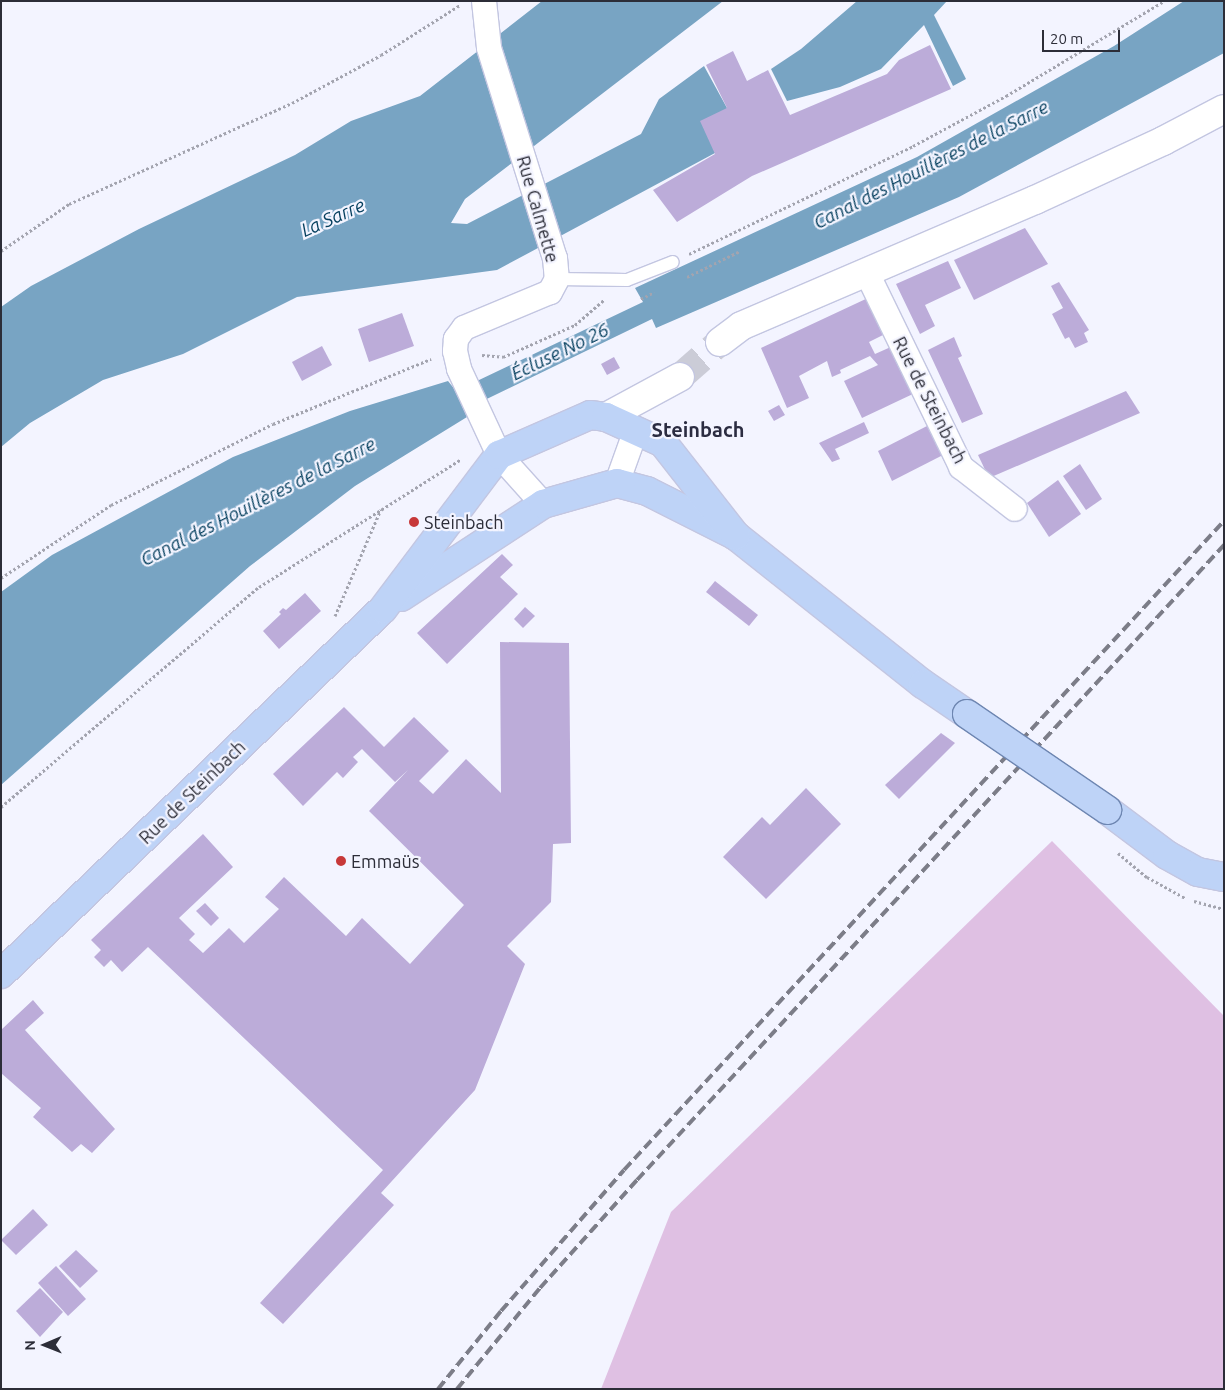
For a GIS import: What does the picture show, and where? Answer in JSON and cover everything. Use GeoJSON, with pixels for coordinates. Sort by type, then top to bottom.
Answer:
{"type":"FeatureCollection","features":[{"type":"Feature","properties":{"kind":"main road"},"geometry":{"type":"LineString","coordinates":[[383,609],[491,438],[590,415],[606,417],[663,443],[736,536]]}},
{"type":"Feature","properties":{"kind":"main road"},"geometry":{"type":"LineString","coordinates":[[383,609],[543,504],[617,483],[647,491],[736,536],[923,684],[1107,810],[1168,855],[1198,872],[1224,877]]}},
{"type":"Feature","properties":{"kind":"main road","name":"Rue de Steinbach"},"geometry":{"type":"LineString","coordinates":[[1,974],[383,609]]}},
{"type":"Feature","properties":{"kind":"street","name":"Rue Calmette"},"geometry":{"type":"LineString","coordinates":[[457,360],[456,339],[464,328],[550,292],[556,269],[489,48],[484,1]]}},
{"type":"Feature","properties":{"kind":"street"},"geometry":{"type":"LineString","coordinates":[[720,342],[741,326],[1035,200],[1163,141],[1224,110]]}},
{"type":"Feature","properties":{"kind":"street","name":"Rue de Steinbach"},"geometry":{"type":"LineString","coordinates":[[867,273],[961,467],[1015,509]]}},
{"type":"Feature","properties":{"kind":"street"},"geometry":{"type":"LineString","coordinates":[[457,360],[491,438],[543,504]]}},
{"type":"Feature","properties":{"kind":"street"},"geometry":{"type":"LineString","coordinates":[[606,417],[680,377],[636,430],[617,483]]}},
{"type":"Feature","properties":{"kind":"lane"},"geometry":{"type":"LineString","coordinates":[[556,269],[627,280],[673,262]]}},
{"type":"Feature","properties":{"kind":"path"},"geometry":{"type":"LineString","coordinates":[[1,251],[69,204],[292,103],[381,55],[441,15],[468,1]]}},
{"type":"Feature","properties":{"kind":"path"},"geometry":{"type":"LineString","coordinates":[[673,262],[922,141],[1006,96],[1164,1]]}},
{"type":"Feature","properties":{"kind":"path"},"geometry":{"type":"LineString","coordinates":[[677,281],[740,251]]}},
{"type":"Feature","properties":{"kind":"path"},"geometry":{"type":"LineString","coordinates":[[1,578],[111,505],[273,424],[400,370],[457,360],[479,354],[503,357],[575,324],[627,280]]}},
{"type":"Feature","properties":{"kind":"path"},"geometry":{"type":"LineString","coordinates":[[641,298],[659,290]]}},
{"type":"Feature","properties":{"kind":"path"},"geometry":{"type":"LineString","coordinates":[[1,807],[259,587],[456,463]]}},
{"type":"Feature","properties":{"kind":"shaded area"},"geometry":{"type":"Polygon","coordinates":[[[1052,841],[1224,1016],[1224,1389],[601,1389],[671,1212],[1052,841]]]}},
{"type":"Feature","properties":{"kind":"water","name":"La Sarre"},"geometry":{"type":"Polygon","coordinates":[[[542,1],[723,1],[465,199],[451,223],[467,224],[641,134],[659,99],[704,66],[727,108],[715,153],[497,270],[297,297],[183,354],[103,380],[30,423],[1,447],[1,307],[31,286],[139,229],[295,155],[351,121],[420,96],[542,1]]]}},
{"type":"Feature","properties":{"kind":"water"},"geometry":{"type":"Polygon","coordinates":[[[857,1],[947,1],[934,15],[966,79],[953,86],[924,25],[881,69],[840,87],[787,101],[771,69],[801,49],[857,1]]]}},
{"type":"Feature","properties":{"kind":"water"},"geometry":{"type":"Polygon","coordinates":[[[1184,1],[1224,1],[1224,53],[959,197],[656,328],[652,319],[464,410],[467,417],[355,486],[250,566],[1,785],[1,592],[52,555],[233,457],[350,411],[448,381],[456,391],[643,302],[635,288],[917,157],[1114,46],[1184,1]]]}},
{"type":"Feature","properties":{"kind":"building"},"geometry":{"type":"Polygon","coordinates":[[[930,45],[951,89],[752,176],[677,222],[653,190],[715,154],[700,121],[727,108],[706,65],[733,51],[747,81],[768,70],[790,115],[887,74],[899,60],[930,45]]]}},
{"type":"Feature","properties":{"kind":"building"},"geometry":{"type":"Polygon","coordinates":[[[1025,228],[1048,264],[974,300],[954,260],[1025,228]]]}},
{"type":"Feature","properties":{"kind":"building"},"geometry":{"type":"Polygon","coordinates":[[[948,261],[961,288],[925,305],[935,326],[920,334],[896,284],[948,261]]]}},
{"type":"Feature","properties":{"kind":"building"},"geometry":{"type":"Polygon","coordinates":[[[1059,282],[1089,330],[1084,333],[1088,342],[1075,348],[1069,337],[1065,339],[1052,314],[1063,308],[1051,286],[1059,282]]]}},
{"type":"Feature","properties":{"kind":"building"},"geometry":{"type":"Polygon","coordinates":[[[870,297],[887,333],[869,342],[875,354],[893,346],[915,393],[862,418],[844,381],[878,365],[870,356],[840,370],[841,373],[832,377],[827,361],[799,376],[809,398],[787,408],[761,348],[870,297]]]}},
{"type":"Feature","properties":{"kind":"building"},"geometry":{"type":"Polygon","coordinates":[[[402,313],[414,346],[369,362],[358,329],[402,313]]]}},
{"type":"Feature","properties":{"kind":"building"},"geometry":{"type":"Polygon","coordinates":[[[954,337],[962,356],[958,358],[983,414],[962,423],[928,350],[954,337]]]}},
{"type":"Feature","properties":{"kind":"building"},"geometry":{"type":"Polygon","coordinates":[[[322,346],[332,365],[302,381],[292,362],[322,346]]]}},
{"type":"Feature","properties":{"kind":"building"},"geometry":{"type":"Polygon","coordinates":[[[614,357],[620,368],[607,375],[601,364],[614,357]]]}},
{"type":"Feature","properties":{"kind":"building"},"geometry":{"type":"Polygon","coordinates":[[[1126,391],[1140,413],[989,478],[978,455],[1126,391]]]}},
{"type":"Feature","properties":{"kind":"building"},"geometry":{"type":"Polygon","coordinates":[[[779,405],[785,415],[774,421],[768,411],[779,405]]]}},
{"type":"Feature","properties":{"kind":"building"},"geometry":{"type":"Polygon","coordinates":[[[864,422],[869,433],[835,449],[840,459],[832,462],[819,443],[864,422]]]}},
{"type":"Feature","properties":{"kind":"building"},"geometry":{"type":"Polygon","coordinates":[[[929,425],[943,455],[892,481],[878,451],[929,425]]]}},
{"type":"Feature","properties":{"kind":"building"},"geometry":{"type":"Polygon","coordinates":[[[1080,464],[1102,499],[1086,510],[1063,476],[1080,464]]]}},
{"type":"Feature","properties":{"kind":"building"},"geometry":{"type":"Polygon","coordinates":[[[1058,480],[1081,514],[1049,537],[1027,503],[1058,480]]]}},
{"type":"Feature","properties":{"kind":"building"},"geometry":{"type":"Polygon","coordinates":[[[502,554],[513,565],[500,577],[518,594],[447,664],[417,633],[502,554]]]}},
{"type":"Feature","properties":{"kind":"building"},"geometry":{"type":"Polygon","coordinates":[[[715,581],[758,615],[749,626],[706,592],[715,581]]]}},
{"type":"Feature","properties":{"kind":"building"},"geometry":{"type":"Polygon","coordinates":[[[305,593],[321,611],[279,649],[263,631],[281,614],[279,612],[283,608],[286,610],[305,593]]]}},
{"type":"Feature","properties":{"kind":"building"},"geometry":{"type":"Polygon","coordinates":[[[525,607],[535,616],[523,628],[514,619],[525,607]]]}},
{"type":"Feature","properties":{"kind":"building"},"geometry":{"type":"Polygon","coordinates":[[[500,642],[569,643],[571,843],[553,844],[551,902],[507,946],[525,964],[475,1090],[381,1193],[394,1205],[283,1324],[260,1303],[383,1170],[148,947],[122,972],[111,960],[104,967],[94,957],[101,950],[91,940],[203,834],[233,867],[179,918],[195,934],[189,940],[203,953],[229,928],[244,943],[279,909],[265,897],[284,877],[346,936],[362,918],[410,964],[464,905],[369,811],[408,770],[395,782],[362,749],[353,757],[358,762],[343,778],[337,772],[303,806],[273,774],[344,707],[384,747],[414,717],[449,751],[419,781],[433,794],[466,759],[501,793],[500,642]]]}},
{"type":"Feature","properties":{"kind":"building"},"geometry":{"type":"Polygon","coordinates":[[[941,733],[955,743],[899,799],[885,785],[941,733]]]}},
{"type":"Feature","properties":{"kind":"building"},"geometry":{"type":"Polygon","coordinates":[[[806,788],[841,824],[766,899],[723,857],[762,817],[770,825],[806,788]]]}},
{"type":"Feature","properties":{"kind":"building"},"geometry":{"type":"Polygon","coordinates":[[[205,903],[219,918],[211,926],[196,911],[205,903]]]}},
{"type":"Feature","properties":{"kind":"building"},"geometry":{"type":"Polygon","coordinates":[[[33,1000],[44,1013],[25,1030],[115,1129],[92,1153],[81,1144],[72,1152],[33,1117],[41,1108],[1,1073],[1,1030],[33,1000]]]}},
{"type":"Feature","properties":{"kind":"building"},"geometry":{"type":"Polygon","coordinates":[[[33,1209],[48,1225],[16,1255],[1,1240],[33,1209]]]}},
{"type":"Feature","properties":{"kind":"building"},"geometry":{"type":"Polygon","coordinates":[[[76,1250],[98,1271],[80,1288],[59,1266],[76,1250]]]}},
{"type":"Feature","properties":{"kind":"building"},"geometry":{"type":"Polygon","coordinates":[[[56,1266],[86,1299],[68,1316],[38,1283],[56,1266]]]}},
{"type":"Feature","properties":{"kind":"building"},"geometry":{"type":"Polygon","coordinates":[[[40,1288],[63,1312],[40,1337],[16,1311],[40,1288]]]}},
{"type":"Feature","properties":{"kind":"tunnel"},"geometry":{"type":"LineString","coordinates":[[680,377],[720,342]]}},
{"type":"Feature","properties":{"kind":"railway"},"geometry":{"type":"LineString","coordinates":[[438,1389],[501,1311],[624,1170],[1224,521]]}},
{"type":"Feature","properties":{"kind":"railway"},"geometry":{"type":"LineString","coordinates":[[457,1389],[540,1288],[637,1180],[1224,545]]}},
{"type":"Feature","properties":{"kind":"place","name":"Steinbach"},"geometry":{"type":"Point","coordinates":[414,522]}},
{"type":"Feature","properties":{"kind":"place","name":"Emmaüs"},"geometry":{"type":"Point","coordinates":[341,861]}},
{"type":"Feature","properties":{"kind":"district","name":"Steinbach"},"geometry":{"type":"Point","coordinates":[698,429]}},
{"type":"Feature","properties":{"kind":"water label","name":"Canal des Houillères de la Sarre"},"geometry":{"type":"Point","coordinates":[931,165]}},
{"type":"Feature","properties":{"kind":"water label","name":"Écluse No 26"},"geometry":{"type":"Point","coordinates":[560,352]}},
{"type":"Feature","properties":{"kind":"water label","name":"Canal des Houillères de la Sarre"},"geometry":{"type":"Point","coordinates":[258,502]}}]}
